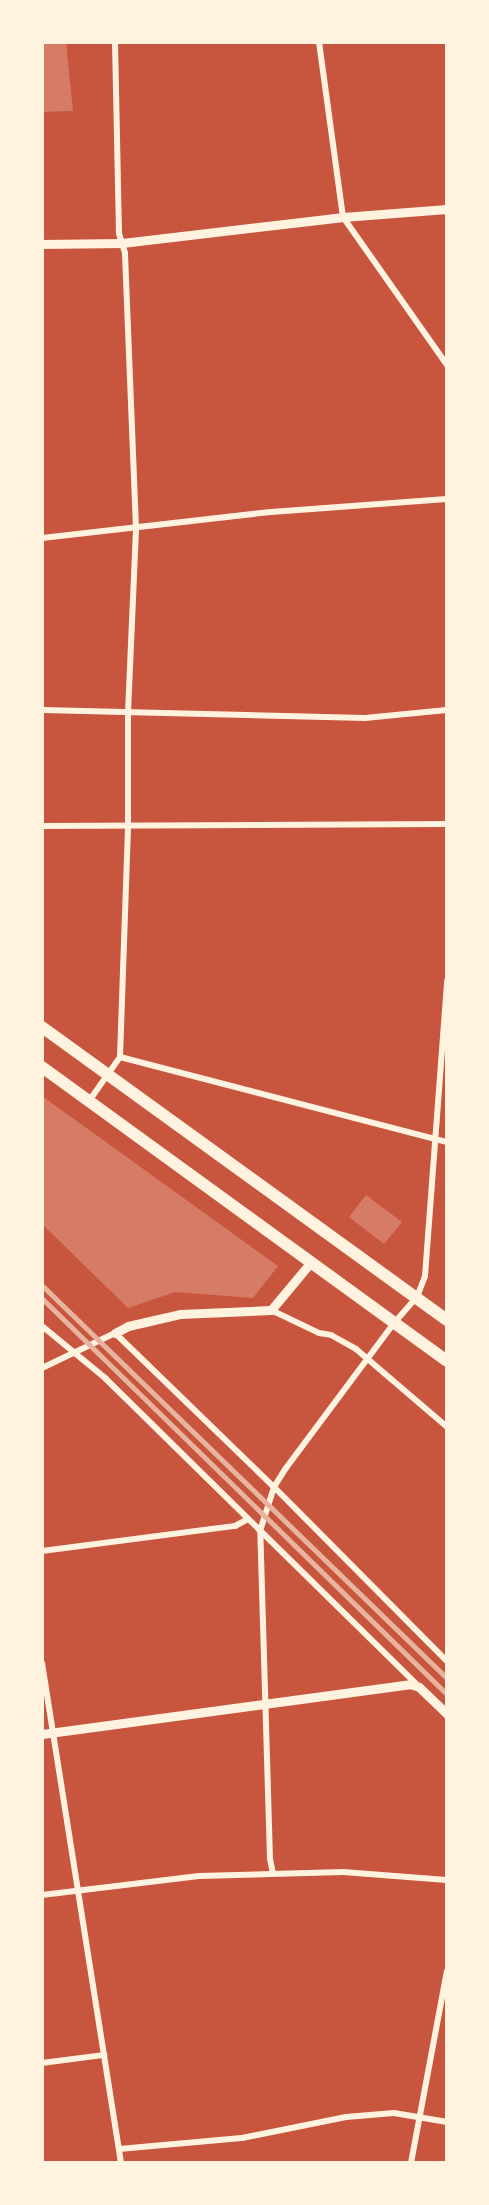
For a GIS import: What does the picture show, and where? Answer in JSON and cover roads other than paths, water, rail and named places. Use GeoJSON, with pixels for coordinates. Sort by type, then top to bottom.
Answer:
{"type":"FeatureCollection","features":[{"type":"Feature","properties":{"kind":"main road"},"geometry":{"type":"LineString","coordinates":[[42,1027],[447,1320]]}},
{"type":"Feature","properties":{"kind":"main road"},"geometry":{"type":"LineString","coordinates":[[42,1067],[447,1361]]}},
{"type":"Feature","properties":{"kind":"street"},"geometry":{"type":"LineString","coordinates":[[88,1102],[120,1057],[128,825],[128,713],[136,528],[125,253],[122,243],[117,166],[115,42]]}},
{"type":"Feature","properties":{"kind":"street"},"geometry":{"type":"LineString","coordinates":[[319,42],[343,217],[447,364]]}},
{"type":"Feature","properties":{"kind":"street"},"geometry":{"type":"LineString","coordinates":[[42,244],[122,243],[343,217],[447,209]]}},
{"type":"Feature","properties":{"kind":"street"},"geometry":{"type":"LineString","coordinates":[[42,538],[271,512],[447,499]]}},
{"type":"Feature","properties":{"kind":"street"},"geometry":{"type":"LineString","coordinates":[[42,710],[365,718],[447,710]]}},
{"type":"Feature","properties":{"kind":"street"},"geometry":{"type":"LineString","coordinates":[[42,826],[447,824]]}},
{"type":"Feature","properties":{"kind":"street"},"geometry":{"type":"LineString","coordinates":[[273,1874],[270,1859],[264,1704],[260,1531],[274,1486],[395,1322],[417,1297],[425,1276],[447,981]]}},
{"type":"Feature","properties":{"kind":"street"},"geometry":{"type":"LineString","coordinates":[[120,1057],[447,1142]]}},
{"type":"Feature","properties":{"kind":"street"},"geometry":{"type":"LineString","coordinates":[[271,1310],[311,1262]]}},
{"type":"Feature","properties":{"kind":"street"},"geometry":{"type":"LineString","coordinates":[[42,1368],[128,1326],[180,1314],[271,1310],[319,1333],[331,1335],[369,1358],[447,1427]]}},
{"type":"Feature","properties":{"kind":"street"},"geometry":{"type":"LineString","coordinates":[[42,1326],[76,1353],[447,1714]]}},
{"type":"Feature","properties":{"kind":"street"},"geometry":{"type":"LineString","coordinates":[[115,1333],[274,1486],[447,1661]]}},
{"type":"Feature","properties":{"kind":"street"},"geometry":{"type":"LineString","coordinates":[[42,1551],[235,1526],[248,1519]]}},
{"type":"Feature","properties":{"kind":"street"},"geometry":{"type":"LineString","coordinates":[[42,1663],[121,2163]]}},
{"type":"Feature","properties":{"kind":"street"},"geometry":{"type":"LineString","coordinates":[[42,1734],[410,1684],[419,1687]]}},
{"type":"Feature","properties":{"kind":"street"},"geometry":{"type":"LineString","coordinates":[[42,1895],[199,1876],[343,1872],[447,1880]]}},
{"type":"Feature","properties":{"kind":"street"},"geometry":{"type":"LineString","coordinates":[[411,2163],[447,1971]]}},
{"type":"Feature","properties":{"kind":"street"},"geometry":{"type":"LineString","coordinates":[[42,2063],[104,2055]]}},
{"type":"Feature","properties":{"kind":"street"},"geometry":{"type":"LineString","coordinates":[[119,2149],[242,2138],[346,2117],[394,2113],[447,2122]]}},
{"type":"Feature","properties":{"kind":"railway"},"geometry":{"type":"LineString","coordinates":[[42,1285],[447,1678]]}},
{"type":"Feature","properties":{"kind":"railway"},"geometry":{"type":"LineString","coordinates":[[42,1298],[447,1694]]}}]}
